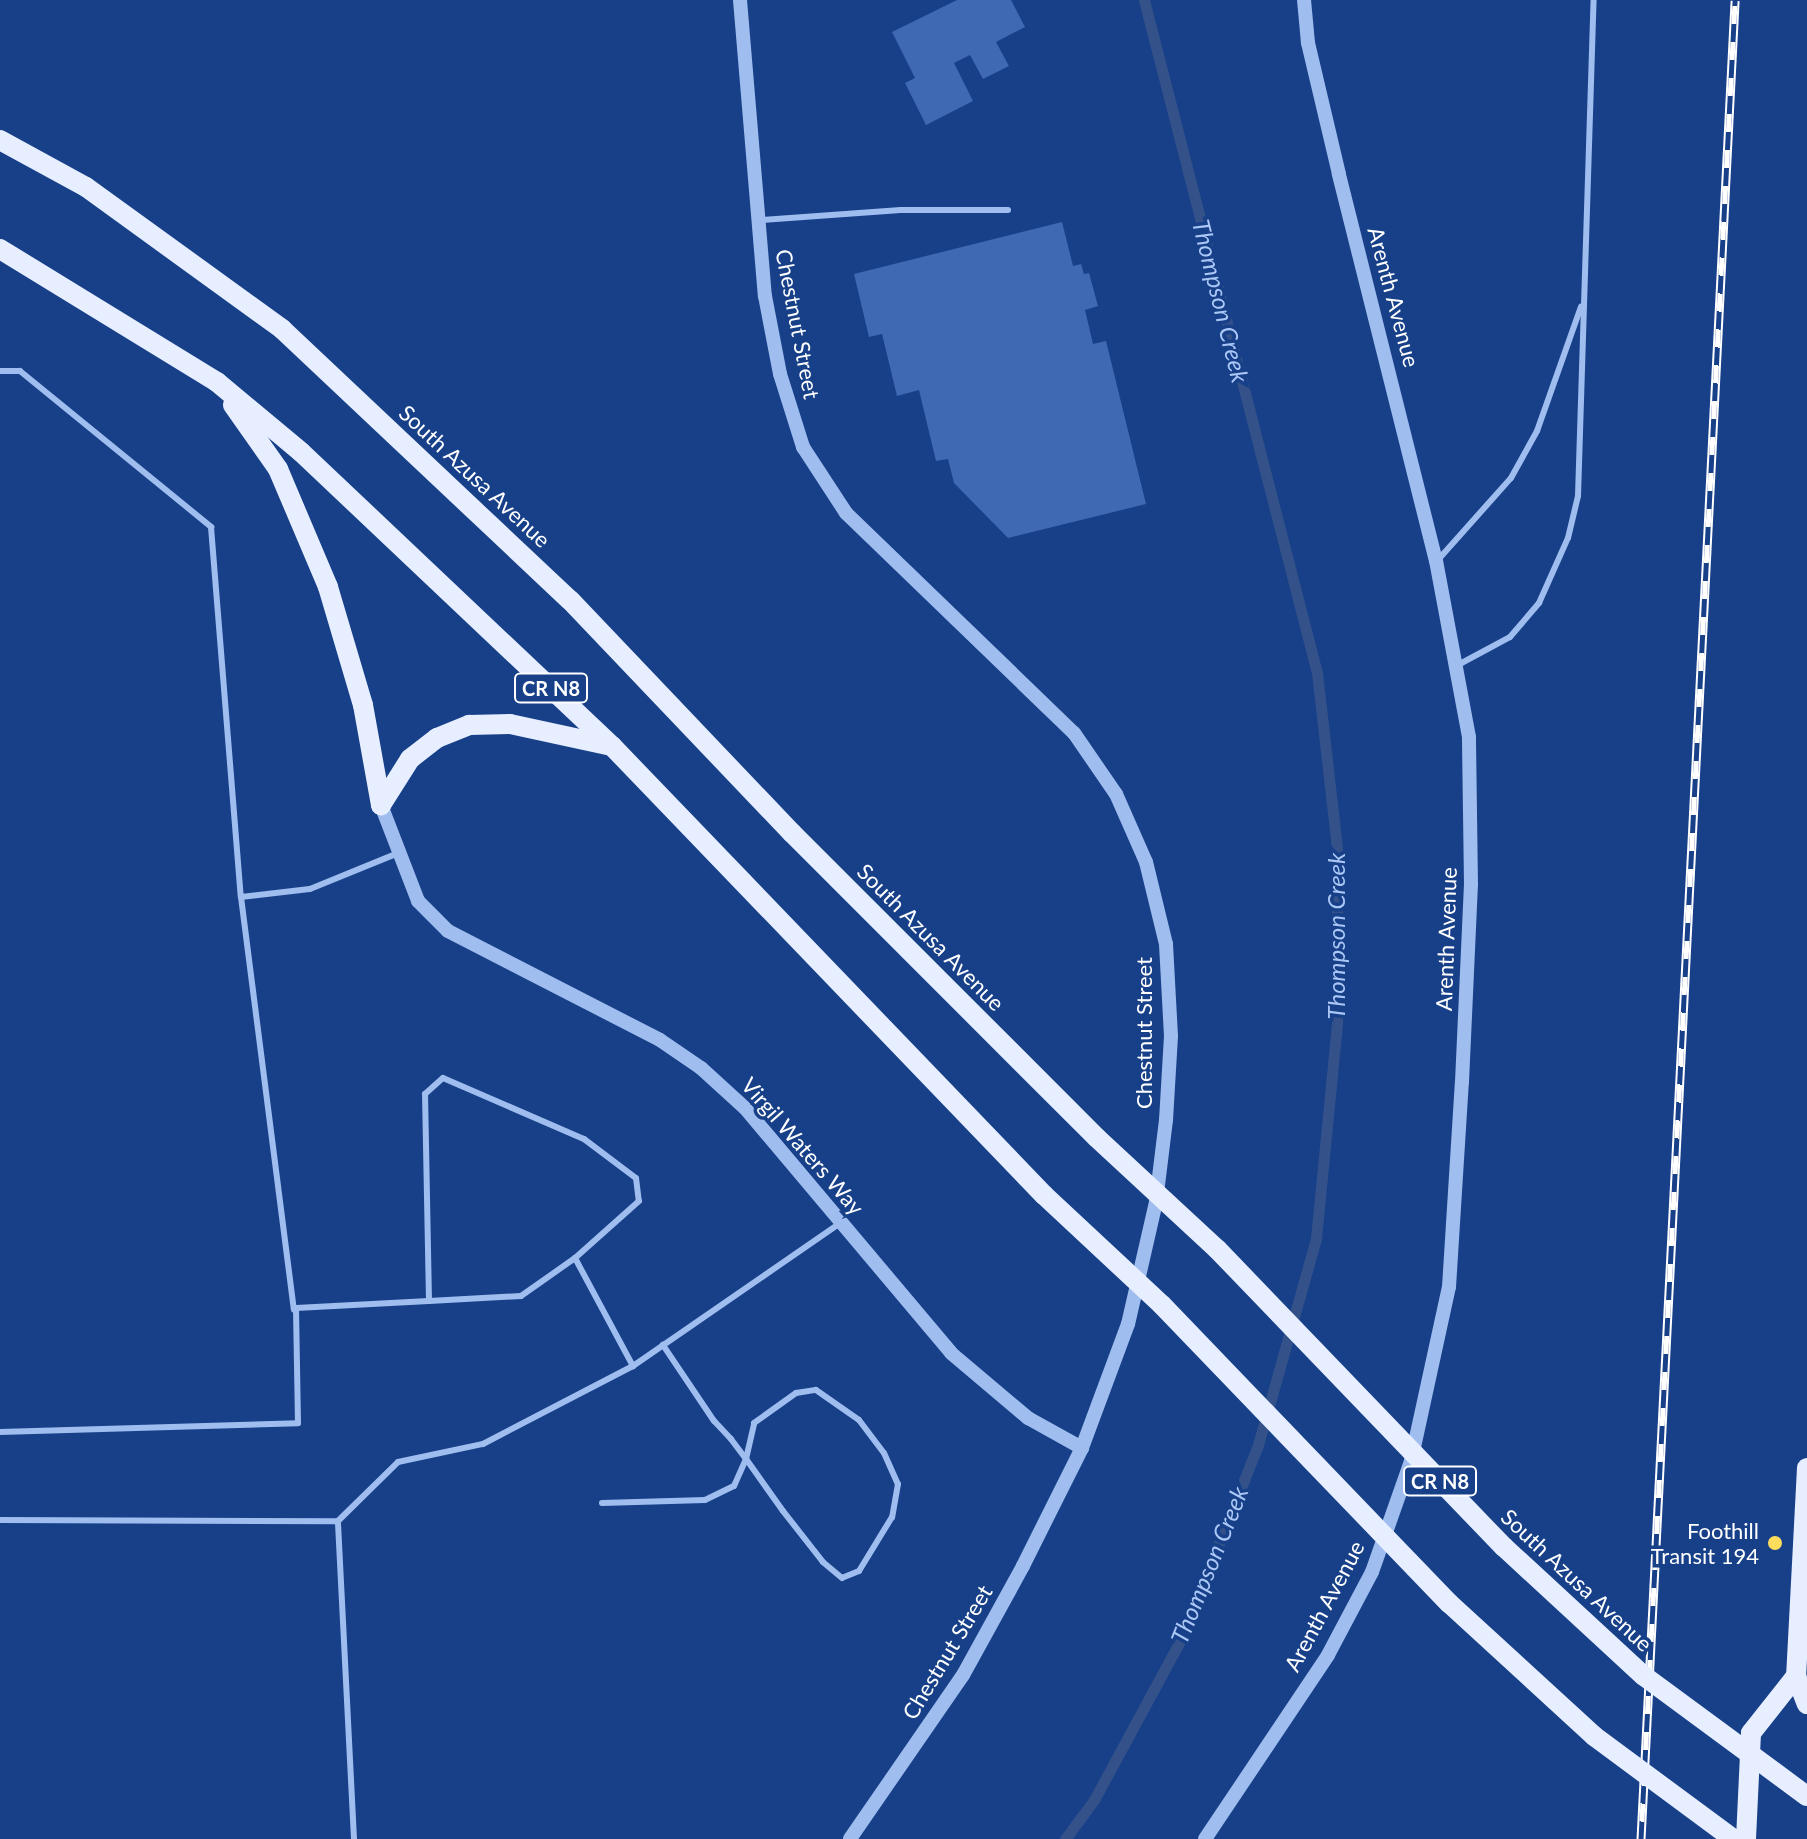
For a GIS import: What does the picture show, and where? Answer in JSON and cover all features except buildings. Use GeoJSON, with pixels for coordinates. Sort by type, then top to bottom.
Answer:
{"type":"FeatureCollection","features":[{"type":"Feature","properties":{"kind":"main road","name":"South Azusa Avenue"},"geometry":{"type":"LineString","coordinates":[[0,140],[86,187],[282,329],[570,600],[792,833],[1097,1138],[1217,1249],[1504,1547],[1644,1676],[1807,1796]]}},
{"type":"Feature","properties":{"kind":"main road","name":"CR N8"},"geometry":{"type":"LineString","coordinates":[[0,249],[217,382],[301,452],[612,746],[1044,1195],[1162,1305],[1449,1603],[1594,1736],[1733,1839]]}},
{"type":"Feature","properties":{"kind":"main road"},"geometry":{"type":"LineString","coordinates":[[217,382],[278,469],[328,587],[363,705],[381,805]]}},
{"type":"Feature","properties":{"kind":"main road"},"geometry":{"type":"LineString","coordinates":[[381,805],[410,759],[437,738],[469,725],[510,724],[612,746]]}},
{"type":"Feature","properties":{"kind":"main road"},"geometry":{"type":"LineString","coordinates":[[1807,1468],[1802,1678],[1807,1704]]}},
{"type":"Feature","properties":{"kind":"main road"},"geometry":{"type":"LineString","coordinates":[[1746,1839],[1751,1733],[1802,1678]]}},
{"type":"Feature","properties":{"kind":"street","name":"Chestnut Street"},"geometry":{"type":"LineString","coordinates":[[740,0],[757,220],[780,374],[803,447],[846,513],[1074,733],[1116,794],[1146,862],[1166,944],[1171,1036],[1166,1120],[1156,1202],[1128,1324],[1082,1448],[963,1675],[850,1839]]}},
{"type":"Feature","properties":{"kind":"street","name":"Arenth Avenue"},"geometry":{"type":"LineString","coordinates":[[1205,1839],[1328,1655],[1372,1572],[1433,1378],[1449,1287],[1471,884],[1469,737],[1456,666],[1436,561],[1325,116],[1304,0]]}},
{"type":"Feature","properties":{"kind":"street","name":"Virgil Waters Way"},"geometry":{"type":"LineString","coordinates":[[381,805],[418,901],[448,931],[660,1040],[701,1068],[745,1108],[951,1353],[990,1389],[1082,1448]]}},
{"type":"Feature","properties":{"kind":"lane"},"geometry":{"type":"LineString","coordinates":[[1456,666],[1510,637],[1539,603],[1568,538],[1578,496],[1594,0]]}},
{"type":"Feature","properties":{"kind":"lane"},"geometry":{"type":"LineString","coordinates":[[757,220],[901,210],[1008,210]]}},
{"type":"Feature","properties":{"kind":"lane"},"geometry":{"type":"LineString","coordinates":[[1436,561],[1511,478],[1537,431],[1584,300]]}},
{"type":"Feature","properties":{"kind":"lane"},"geometry":{"type":"LineString","coordinates":[[0,371],[20,371],[211,527],[241,897],[296,1323]]}},
{"type":"Feature","properties":{"kind":"lane"},"geometry":{"type":"LineString","coordinates":[[241,897],[310,889],[398,853]]}},
{"type":"Feature","properties":{"kind":"lane"},"geometry":{"type":"LineString","coordinates":[[0,1432],[298,1423],[296,1308],[429,1301],[521,1296],[575,1258],[639,1201],[636,1178],[584,1139],[443,1078],[425,1094],[429,1301]]}},
{"type":"Feature","properties":{"kind":"lane"},"geometry":{"type":"LineString","coordinates":[[0,1520],[338,1521],[398,1462],[483,1444],[633,1366],[842,1222]]}},
{"type":"Feature","properties":{"kind":"lane"},"geometry":{"type":"LineString","coordinates":[[575,1258],[633,1366]]}},
{"type":"Feature","properties":{"kind":"lane"},"geometry":{"type":"LineString","coordinates":[[602,1503],[705,1500],[734,1486],[746,1459],[754,1423],[796,1393],[816,1390],[859,1420],[884,1453],[898,1484],[892,1517],[859,1571],[842,1578],[823,1562],[746,1459],[663,1345]]}},
{"type":"Feature","properties":{"kind":"lane"},"geometry":{"type":"LineString","coordinates":[[338,1521],[354,1839]]}},
{"type":"Feature","properties":{"kind":"waterway","name":"Thompson Creek"},"geometry":{"type":"LineString","coordinates":[[1065,1839],[1094,1800],[1180,1641],[1258,1445],[1316,1238],[1337,1025],[1337,848],[1317,673],[1144,0]]}},
{"type":"Feature","properties":{"kind":"railway"},"geometry":{"type":"LineString","coordinates":[[1641,1839],[1735,0]]}},
{"type":"Feature","properties":{"kind":"place","name":"Foothill Transit 194"},"geometry":{"type":"Point","coordinates":[1775,1543]}}]}
